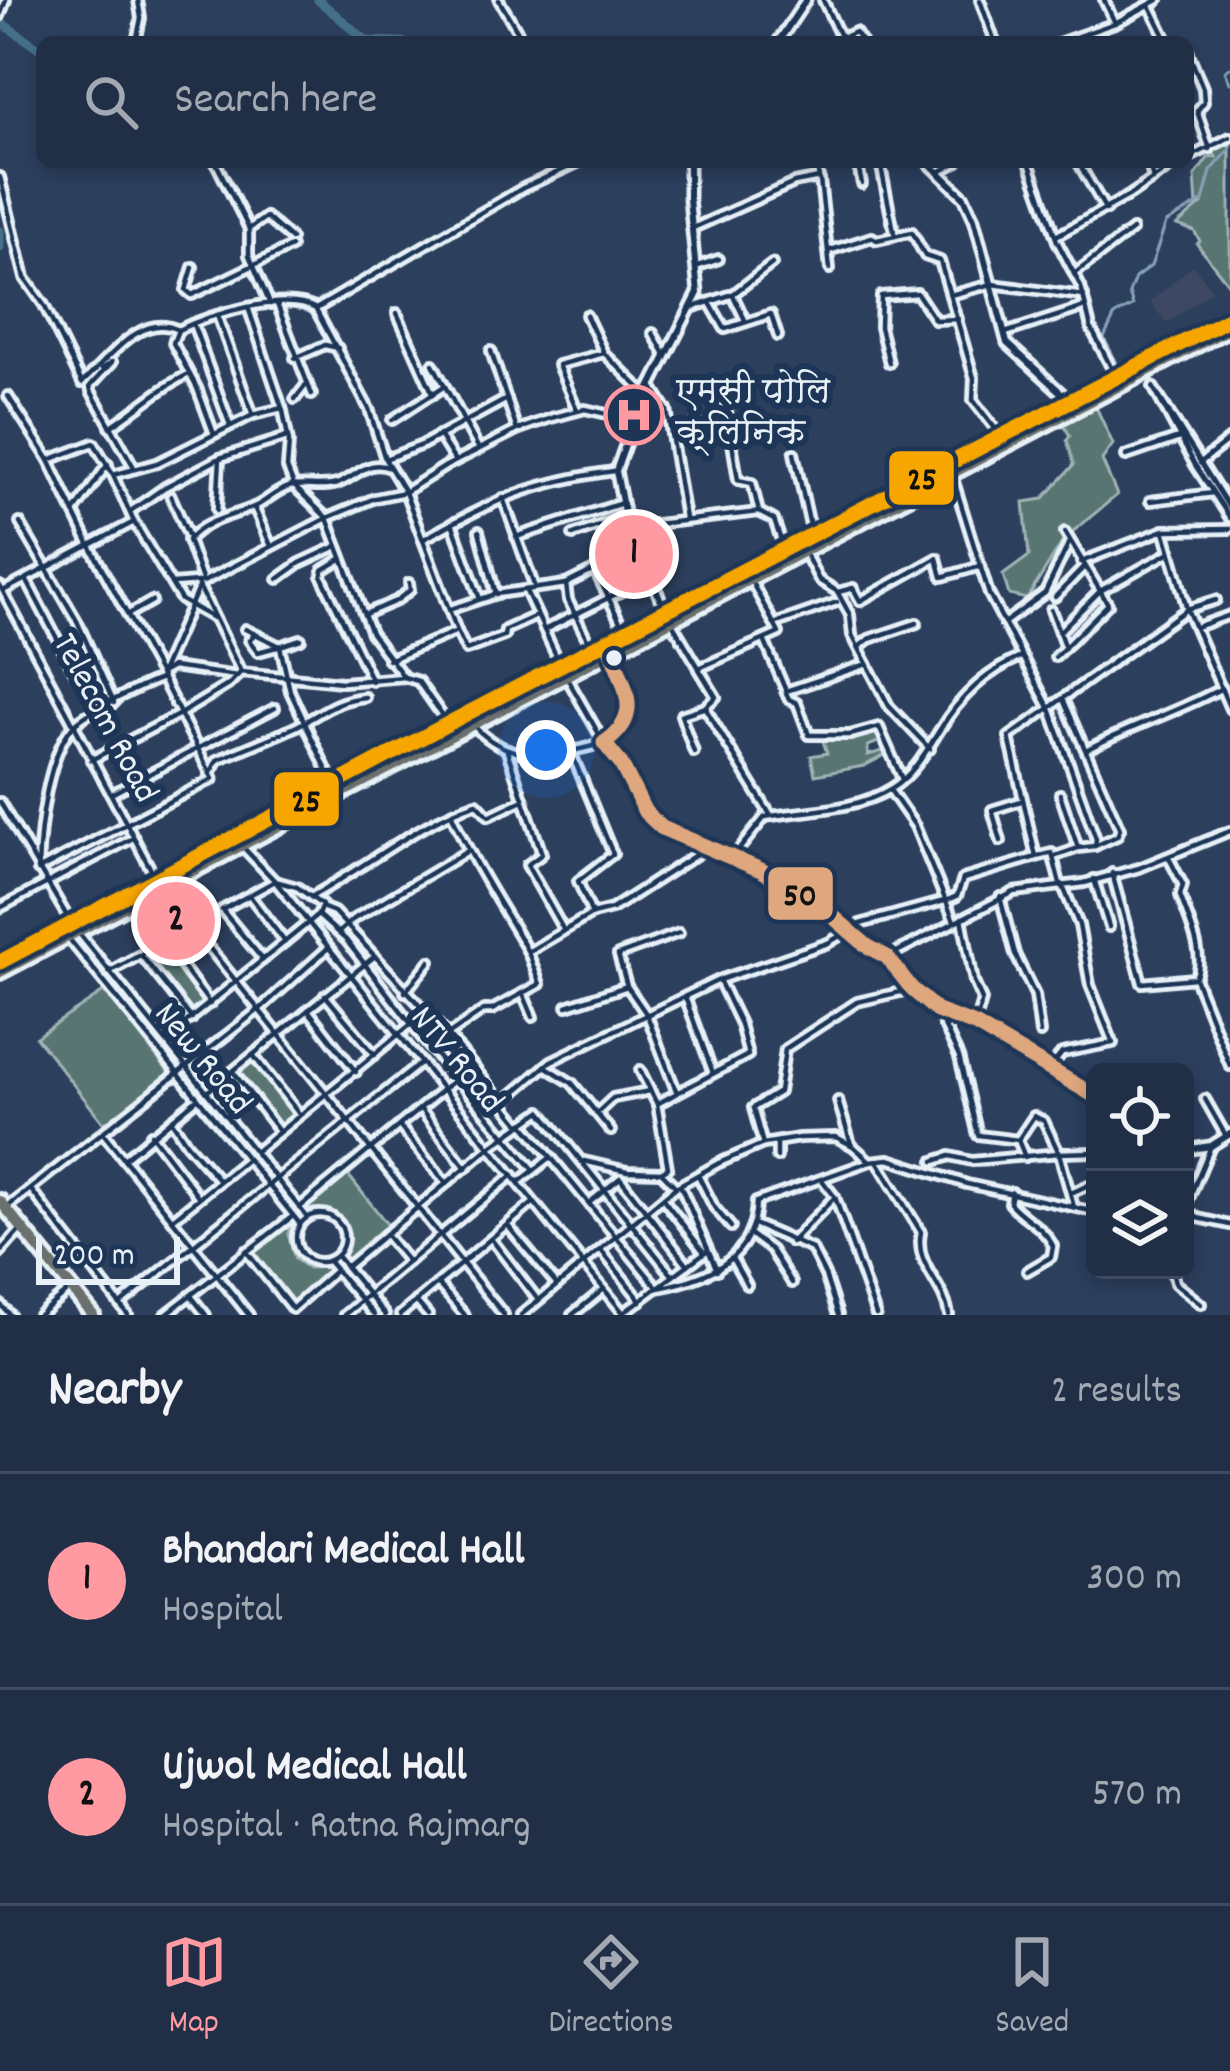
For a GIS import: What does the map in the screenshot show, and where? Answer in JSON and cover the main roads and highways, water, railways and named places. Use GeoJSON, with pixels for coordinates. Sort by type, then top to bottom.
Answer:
{"type":"FeatureCollection","features":[{"type":"Feature","properties":{"kind":"highway"},"geometry":{"type":"LineString","coordinates":[[159,883],[333,784],[611,650],[784,549],[1230,318]]}},
{"type":"Feature","properties":{"kind":"highway"},"geometry":{"type":"LineString","coordinates":[[0,962],[471,723],[592,649],[750,579],[1230,328]]}},
{"type":"Feature","properties":{"kind":"highway"},"geometry":{"type":"LineString","coordinates":[[0,972],[69,930]]}},
{"type":"Feature","properties":{"kind":"highway"},"geometry":{"type":"LineString","coordinates":[[3,1204],[93,1315]]}},
{"type":"Feature","properties":{"kind":"waterway"},"geometry":{"type":"LineString","coordinates":[[318,0],[361,36]]}},
{"type":"Feature","properties":{"kind":"waterway"},"geometry":{"type":"LineString","coordinates":[[0,22],[36,46]]}},
{"type":"Feature","properties":{"kind":"waterway"},"geometry":{"type":"LineString","coordinates":[[1230,68],[1225,71],[1230,83]]}},
{"type":"Feature","properties":{"kind":"waterway"},"geometry":{"type":"LineString","coordinates":[[1118,365],[1104,338],[1115,315],[1133,306],[1129,293],[1135,278],[1151,266],[1166,223],[1203,201],[1211,171],[1230,149]]}},
{"type":"Feature","properties":{"kind":"waterway"},"geometry":{"type":"LineString","coordinates":[[0,231],[0,248]]}},
{"type":"Feature","properties":{"kind":"place","name":"एमसी पोलि क्लिनिक"},"geometry":{"type":"Point","coordinates":[634,415]}},
{"type":"Feature","properties":{"kind":"place","name":"Bhandari Medical Hall"},"geometry":{"type":"Point","coordinates":[634,554]}},
{"type":"Feature","properties":{"kind":"place","name":"Ujwol Medical Hall"},"geometry":{"type":"Point","coordinates":[176,921]}}]}
